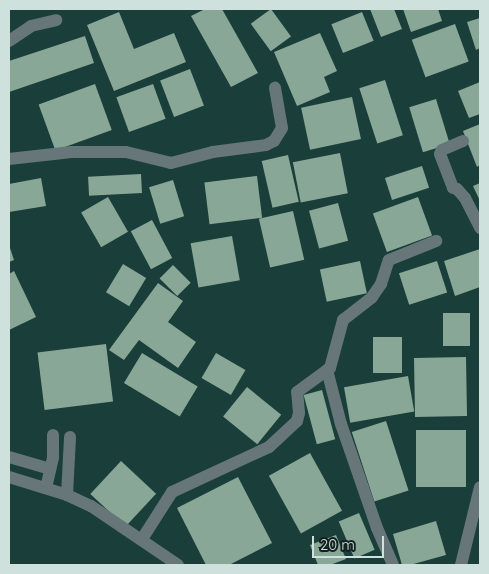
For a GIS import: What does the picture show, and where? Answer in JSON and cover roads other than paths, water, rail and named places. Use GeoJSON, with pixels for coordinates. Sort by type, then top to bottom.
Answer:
{"type":"FeatureCollection","features":[{"type":"Feature","properties":{"kind":"street"},"geometry":{"type":"LineString","coordinates":[[9,41],[31,26],[56,20]]}},
{"type":"Feature","properties":{"kind":"street"},"geometry":{"type":"LineString","coordinates":[[9,159],[72,152],[126,152],[171,163],[213,152],[266,145],[274,141],[282,128],[275,88]]}},
{"type":"Feature","properties":{"kind":"street"},"geometry":{"type":"LineString","coordinates":[[463,141],[442,150],[440,154],[453,188],[457,189],[465,198],[480,228]]}},
{"type":"Feature","properties":{"kind":"street"},"geometry":{"type":"LineString","coordinates":[[393,565],[377,528],[341,424],[327,370],[342,320],[372,298],[381,284],[389,260],[436,241]]}},
{"type":"Feature","properties":{"kind":"street"},"geometry":{"type":"LineString","coordinates":[[142,539],[172,492],[269,447],[297,421],[299,413],[297,392],[327,370]]}},
{"type":"Feature","properties":{"kind":"street"},"geometry":{"type":"LineString","coordinates":[[46,488],[53,435]]}},
{"type":"Feature","properties":{"kind":"street"},"geometry":{"type":"LineString","coordinates":[[67,495],[70,437]]}},
{"type":"Feature","properties":{"kind":"street"},"geometry":{"type":"LineString","coordinates":[[50,469],[11,458],[10,477],[67,495],[91,506],[178,565]]}},
{"type":"Feature","properties":{"kind":"street"},"geometry":{"type":"LineString","coordinates":[[461,565],[477,507],[480,487]]}}]}
